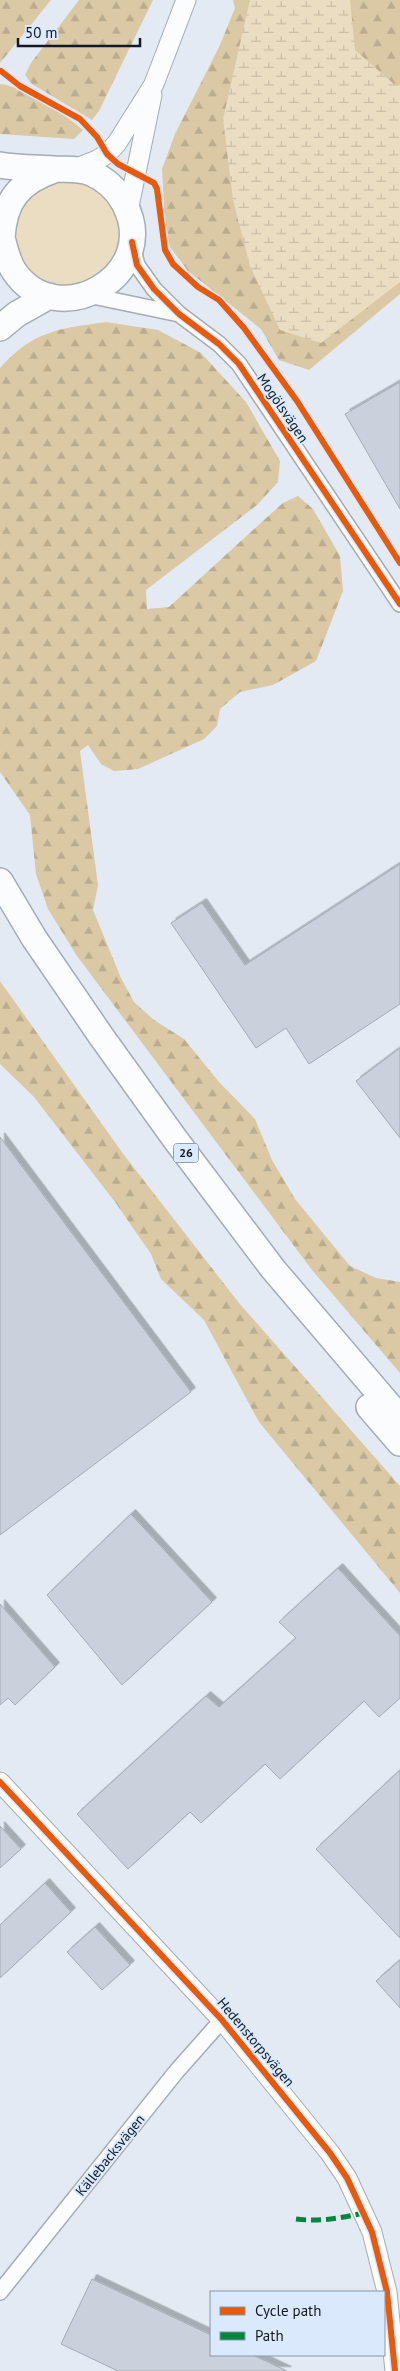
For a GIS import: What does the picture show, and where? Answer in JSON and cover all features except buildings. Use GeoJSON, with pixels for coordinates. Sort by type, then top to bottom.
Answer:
{"type":"FeatureCollection","features":[{"type":"Feature","properties":{"kind":"highway"},"geometry":{"type":"LineString","coordinates":[[0,165],[65,169],[92,174],[107,182],[120,196],[128,211],[132,226],[132,242],[127,259],[118,274],[104,287],[88,295],[69,298],[49,296],[30,287],[15,272],[2,247],[3,222],[9,203],[21,187],[38,176],[65,169]]}},
{"type":"Feature","properties":{"kind":"highway"},"geometry":{"type":"LineString","coordinates":[[0,328],[17,314],[49,296]]}},
{"type":"Feature","properties":{"kind":"highway","name":"26"},"geometry":{"type":"LineString","coordinates":[[0,882],[34,938],[175,1139],[273,1269],[400,1418]]}},
{"type":"Feature","properties":{"kind":"highway","name":"26"},"geometry":{"type":"LineString","coordinates":[[0,912],[89,1048],[174,1164],[262,1280],[400,1443]]}},
{"type":"Feature","properties":{"kind":"street"},"geometry":{"type":"LineString","coordinates":[[128,211],[154,84],[186,0]]}},
{"type":"Feature","properties":{"kind":"street"},"geometry":{"type":"LineString","coordinates":[[65,169],[107,154],[117,143],[154,84]]}},
{"type":"Feature","properties":{"kind":"street","name":"Mogölsvägen"},"geometry":{"type":"LineString","coordinates":[[132,242],[137,265],[154,288],[180,314],[219,344],[239,364],[400,604]]}},
{"type":"Feature","properties":{"kind":"street","name":"Mogölsvägen"},"geometry":{"type":"LineString","coordinates":[[88,295],[180,314]]}},
{"type":"Feature","properties":{"kind":"street","name":"Hedenstorpsvägen"},"geometry":{"type":"LineString","coordinates":[[0,1782],[222,2020],[313,2130],[347,2178],[372,2232],[387,2292],[395,2371]]}},
{"type":"Feature","properties":{"kind":"street","name":"Källebacksvägen"},"geometry":{"type":"LineString","coordinates":[[0,2292],[176,2072],[222,2020]]}},
{"type":"Feature","properties":{"kind":"green space"},"geometry":{"type":"Polygon","coordinates":[[[0,0],[51,0],[0,63],[0,0]]]}},
{"type":"Feature","properties":{"kind":"green space"},"geometry":{"type":"Polygon","coordinates":[[[79,0],[153,0],[99,111],[92,120],[32,84],[25,75],[31,63],[79,0]]]}},
{"type":"Feature","properties":{"kind":"green space"},"geometry":{"type":"Polygon","coordinates":[[[233,0],[400,0],[400,294],[309,370],[279,360],[261,329],[188,271],[170,247],[165,220],[162,169],[175,134],[220,45],[235,8],[233,0]]]}},
{"type":"Feature","properties":{"kind":"green space"},"geometry":{"type":"Polygon","coordinates":[[[250,0],[350,0],[355,50],[395,85],[400,85],[400,282],[321,343],[280,330],[250,266],[233,200],[223,119],[250,0]]]}},
{"type":"Feature","properties":{"kind":"green space"},"geometry":{"type":"Polygon","coordinates":[[[0,84],[32,95],[83,130],[74,139],[0,134],[0,84]]]}},
{"type":"Feature","properties":{"kind":"green space"},"geometry":{"type":"Polygon","coordinates":[[[66,180],[86,184],[104,195],[115,213],[119,233],[115,253],[104,271],[86,282],[66,286],[46,282],[28,271],[17,253],[13,233],[17,213],[28,195],[46,184],[66,180]]]}},
{"type":"Feature","properties":{"kind":"green space"},"geometry":{"type":"Polygon","coordinates":[[[106,322],[158,330],[201,353],[246,402],[280,461],[278,482],[257,505],[146,590],[147,609],[169,607],[283,503],[298,496],[313,509],[340,556],[343,591],[316,661],[273,685],[240,692],[220,709],[217,726],[204,739],[138,769],[114,771],[101,764],[88,745],[80,751],[98,885],[93,910],[121,978],[134,1002],[154,1020],[184,1039],[219,1082],[255,1119],[272,1160],[295,1199],[350,1266],[376,1278],[400,1282],[400,1373],[312,1270],[77,956],[48,909],[36,874],[30,815],[0,772],[0,368],[24,346],[48,333],[106,322]]]}},
{"type":"Feature","properties":{"kind":"green space"},"geometry":{"type":"Polygon","coordinates":[[[0,981],[124,1155],[239,1303],[400,1486],[400,1593],[259,1422],[204,1320],[161,1279],[151,1254],[115,1202],[34,1097],[0,1064],[0,981]]]}},
{"type":"Feature","properties":{"kind":"marked path"},"geometry":{"type":"LineString","coordinates":[[296,2219],[330,2219],[364,2213]]}},
{"type":"Feature","properties":{"kind":"cycle path"},"geometry":{"type":"LineString","coordinates":[[1,71],[20,86],[80,119],[97,137],[107,154],[118,164],[154,183],[157,189],[165,250],[173,264],[198,287],[219,300],[244,328],[297,401],[400,563]]}},
{"type":"Feature","properties":{"kind":"cycle path"},"geometry":{"type":"LineString","coordinates":[[132,242],[137,265],[154,289],[179,314],[219,344],[239,364],[400,604]]}},
{"type":"Feature","properties":{"kind":"cycle path"},"geometry":{"type":"LineString","coordinates":[[0,1782],[222,2020],[330,2153],[347,2178],[372,2232],[387,2292],[395,2371]]}}]}
